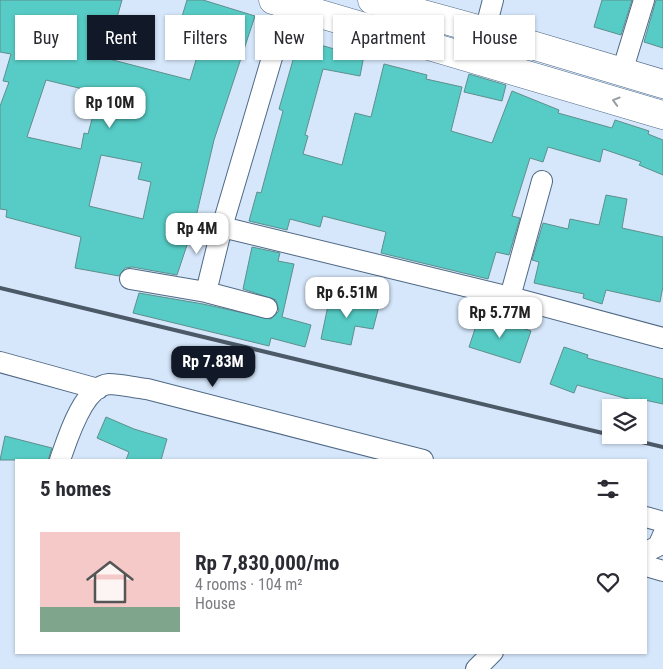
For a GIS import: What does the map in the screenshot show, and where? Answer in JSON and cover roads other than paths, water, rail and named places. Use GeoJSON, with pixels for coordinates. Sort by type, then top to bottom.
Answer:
{"type":"FeatureCollection","features":[{"type":"Feature","properties":{"kind":"highway"},"geometry":{"type":"LineString","coordinates":[[372,0],[454,22]]}},
{"type":"Feature","properties":{"kind":"highway"},"geometry":{"type":"LineString","coordinates":[[284,1],[663,115]]}},
{"type":"Feature","properties":{"kind":"highway"},"geometry":{"type":"LineString","coordinates":[[535,46],[663,84]]}},
{"type":"Feature","properties":{"kind":"street"},"geometry":{"type":"LineString","coordinates":[[489,15],[493,0]]}},
{"type":"Feature","properties":{"kind":"street"},"geometry":{"type":"LineString","coordinates":[[622,72],[644,0]]}},
{"type":"Feature","properties":{"kind":"street"},"geometry":{"type":"LineString","coordinates":[[206,292],[284,1]]}},
{"type":"Feature","properties":{"kind":"street"},"geometry":{"type":"LineString","coordinates":[[510,297],[542,181]]}},
{"type":"Feature","properties":{"kind":"street"},"geometry":{"type":"LineString","coordinates":[[222,227],[510,297],[663,338]]}},
{"type":"Feature","properties":{"kind":"street"},"geometry":{"type":"LineString","coordinates":[[130,279],[206,292],[267,308]]}},
{"type":"Feature","properties":{"kind":"street"},"geometry":{"type":"LineString","coordinates":[[0,362],[98,389]]}},
{"type":"Feature","properties":{"kind":"street"},"geometry":{"type":"LineString","coordinates":[[60,459],[76,417],[98,389],[108,384],[148,390],[419,459]]}},
{"type":"Feature","properties":{"kind":"street"},"geometry":{"type":"LineString","coordinates":[[647,517],[663,522]]}},
{"type":"Feature","properties":{"kind":"street"},"geometry":{"type":"LineString","coordinates":[[647,552],[658,546],[663,535]]}},
{"type":"Feature","properties":{"kind":"street"},"geometry":{"type":"LineString","coordinates":[[647,566],[663,571]]}},
{"type":"Feature","properties":{"kind":"street"},"geometry":{"type":"LineString","coordinates":[[476,669],[491,654]]}},
{"type":"Feature","properties":{"kind":"railway"},"geometry":{"type":"LineString","coordinates":[[0,288],[602,433]]}},
{"type":"Feature","properties":{"kind":"railway"},"geometry":{"type":"LineString","coordinates":[[647,443],[663,447]]}}]}
